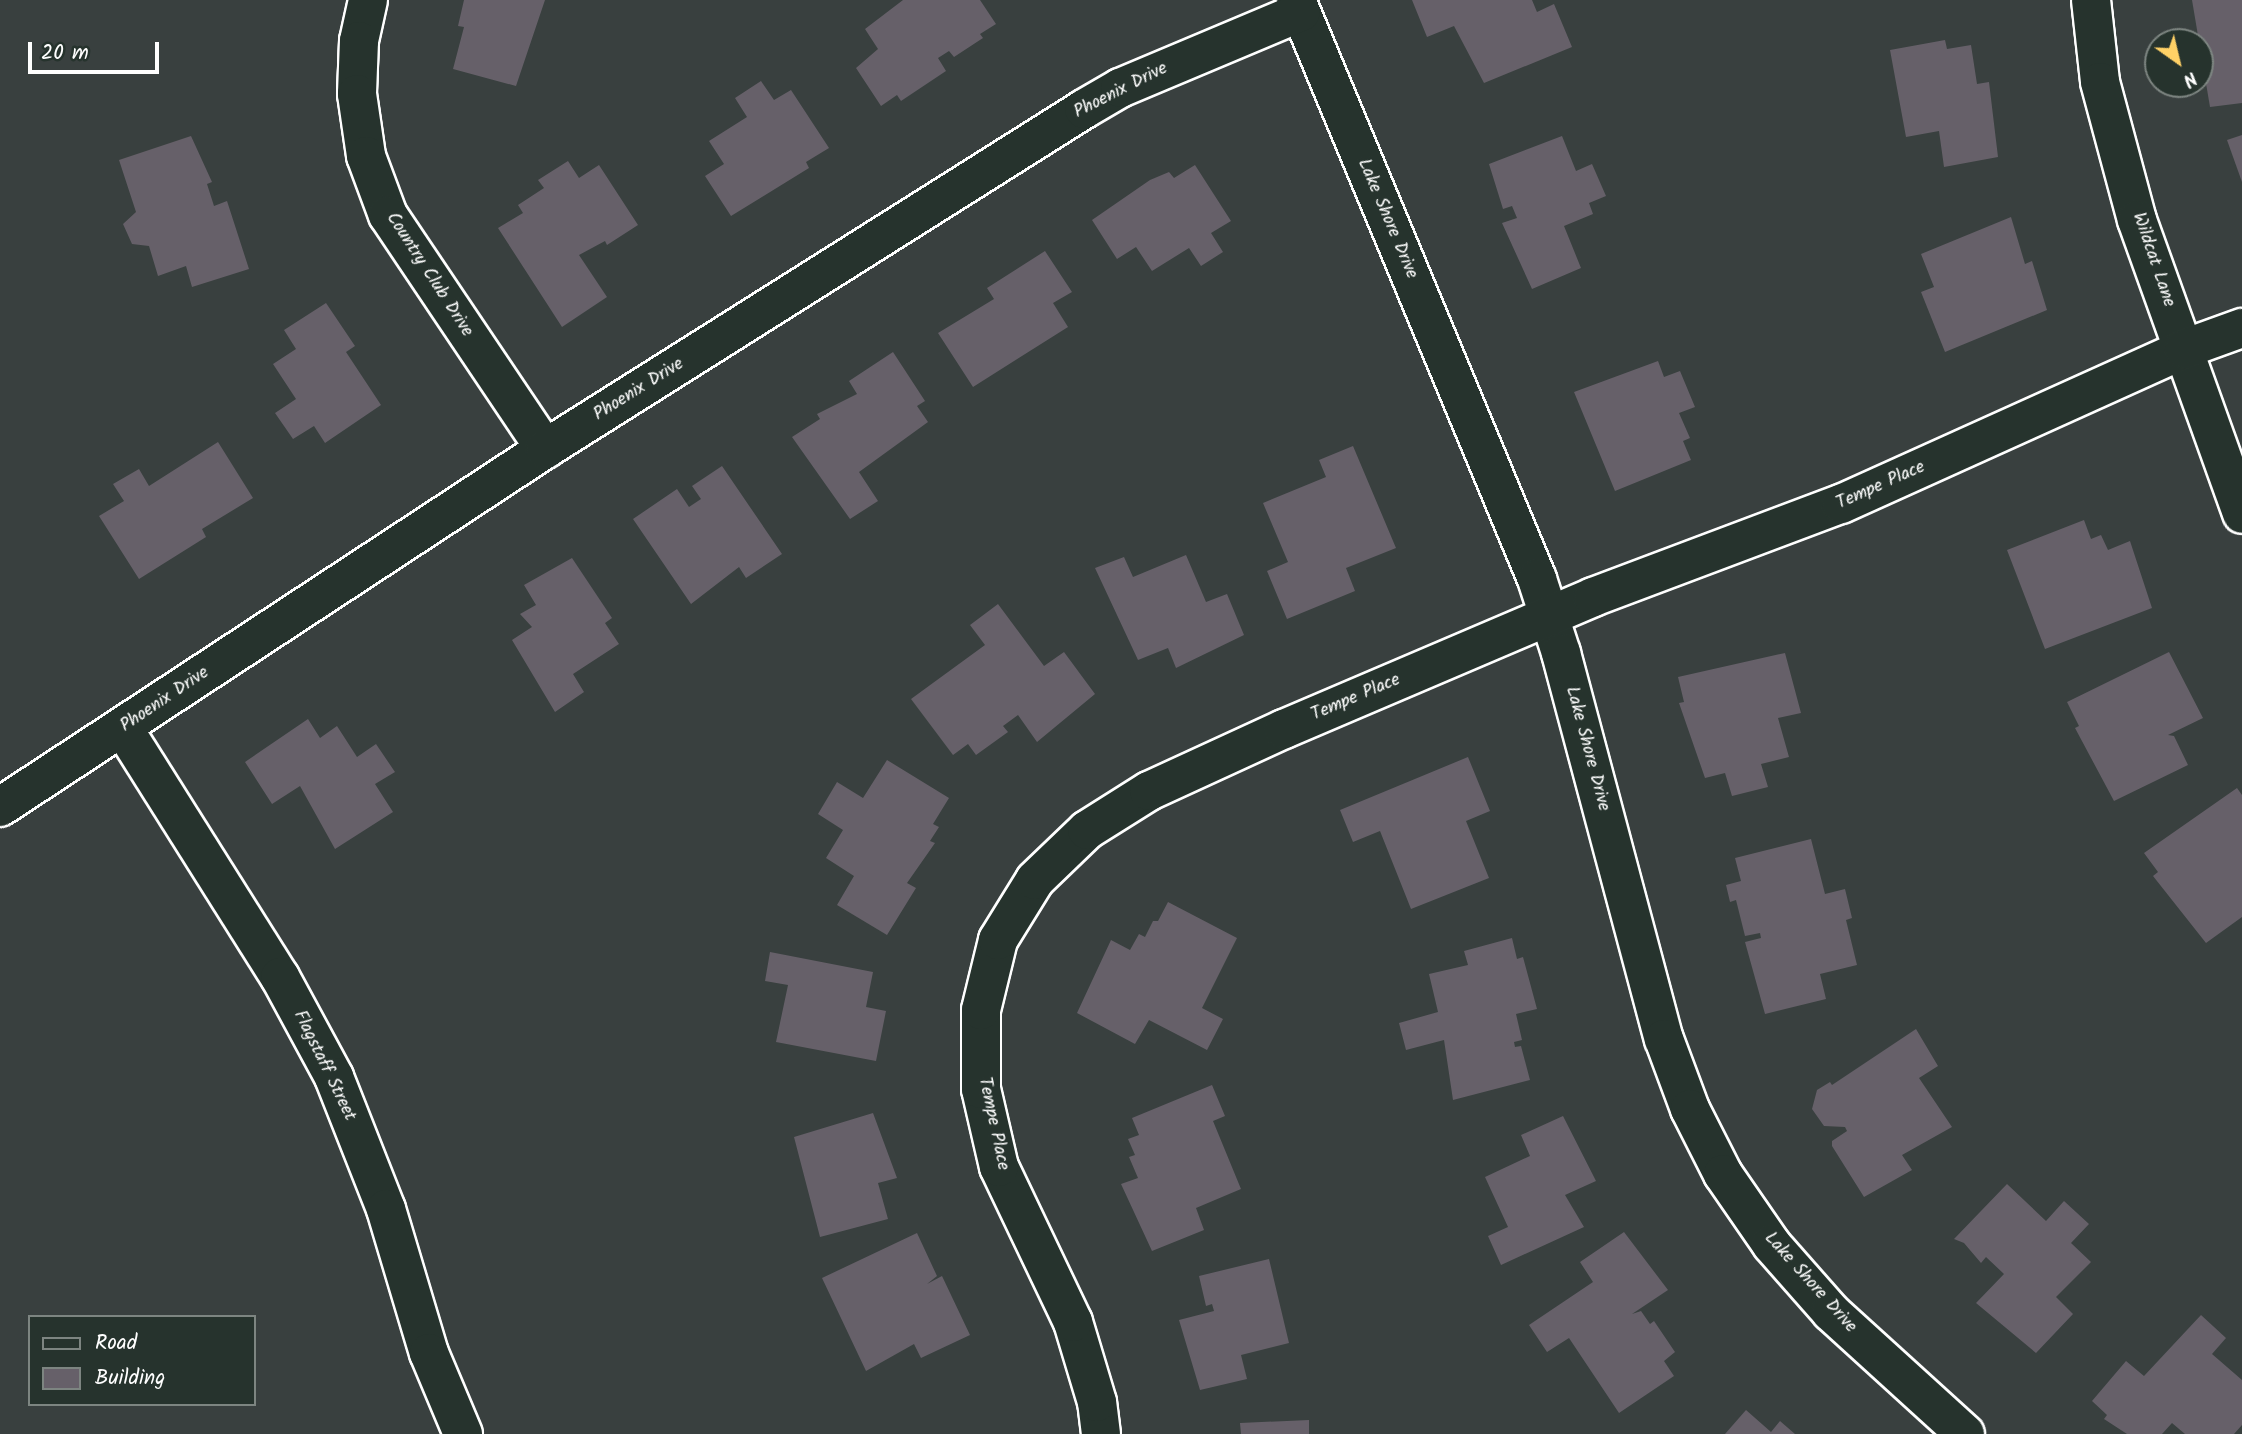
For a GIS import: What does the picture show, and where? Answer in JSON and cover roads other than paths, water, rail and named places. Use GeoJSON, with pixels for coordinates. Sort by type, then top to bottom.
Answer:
{"type":"FeatureCollection","features":[{"type":"Feature","properties":{"kind":"street","name":"Country Club Drive"},"geometry":{"type":"LineString","coordinates":[[368,0],[359,41],[357,94],[366,156],[388,215],[545,449]]}},
{"type":"Feature","properties":{"kind":"street","name":"Wildcat Lane"},"geometry":{"type":"LineString","coordinates":[[2091,0],[2107,107],[2137,220],[2242,514]]}},
{"type":"Feature","properties":{"kind":"street","name":"Phoenix Drive"},"geometry":{"type":"LineString","coordinates":[[0,807],[545,449],[1111,93],[1298,6]]}},
{"type":"Feature","properties":{"kind":"street","name":"Lake Shore Drive"},"geometry":{"type":"LineString","coordinates":[[1298,6],[1549,616],[1664,1039],[1695,1120],[1723,1174],[1772,1245],[1831,1312],[1965,1434]]}},
{"type":"Feature","properties":{"kind":"street","name":"Tempe Place"},"geometry":{"type":"LineString","coordinates":[[1101,1434],[1097,1402],[1073,1322],[999,1167],[981,1089],[981,1010],[998,940],[1035,880],[1087,830],[1149,791],[1549,616],[1841,504],[2184,349],[2242,328]]}},
{"type":"Feature","properties":{"kind":"street","name":"Flagstaff Street"},"geometry":{"type":"LineString","coordinates":[[123,728],[280,977],[334,1077],[386,1209],[429,1353],[463,1434]]}}]}
